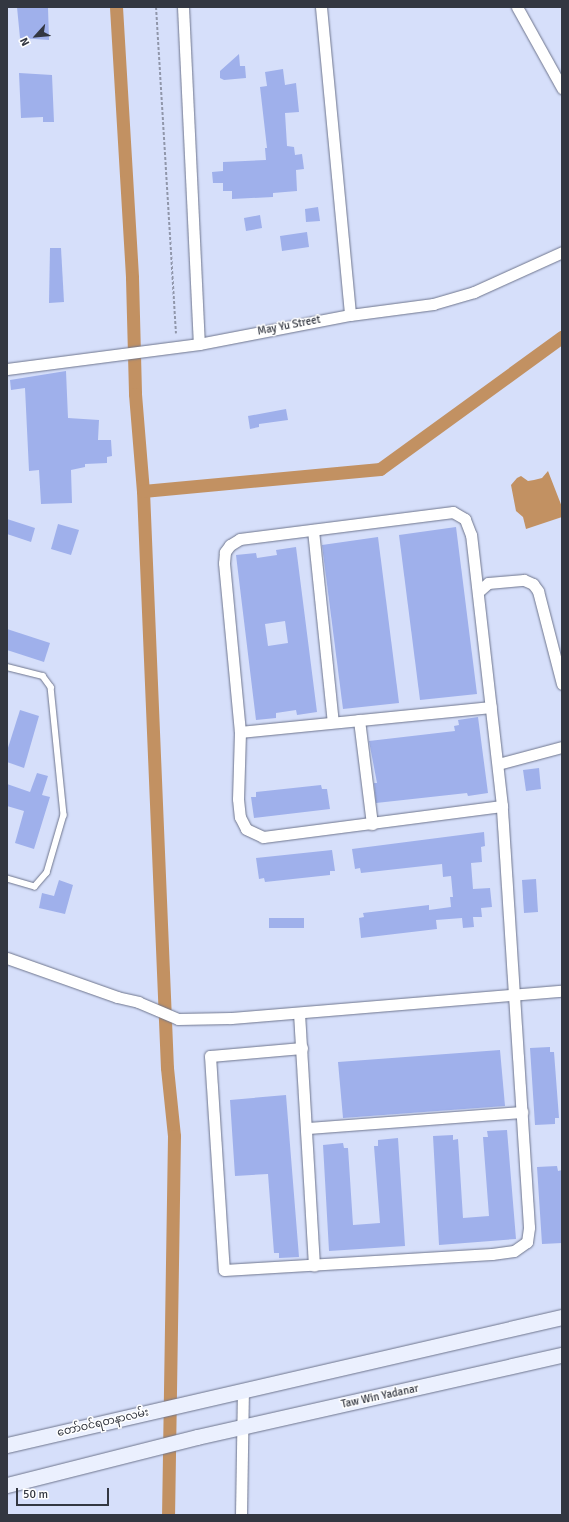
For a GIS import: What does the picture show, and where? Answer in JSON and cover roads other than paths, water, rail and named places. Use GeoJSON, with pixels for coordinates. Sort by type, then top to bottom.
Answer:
{"type":"FeatureCollection","features":[{"type":"Feature","properties":{"kind":"main road"},"geometry":{"type":"LineString","coordinates":[[243,1391],[562,1317]]}},
{"type":"Feature","properties":{"kind":"main road","name":"Taw Win Yadanar"},"geometry":{"type":"LineString","coordinates":[[7,1485],[197,1437],[562,1355]]}},
{"type":"Feature","properties":{"kind":"main road","name":"တော်ဝင်ရတနာလမ်း"},"geometry":{"type":"LineString","coordinates":[[7,1445],[243,1391]]}},
{"type":"Feature","properties":{"kind":"street"},"geometry":{"type":"LineString","coordinates":[[183,7],[199,344]]}},
{"type":"Feature","properties":{"kind":"street"},"geometry":{"type":"LineString","coordinates":[[321,7],[350,315]]}},
{"type":"Feature","properties":{"kind":"street"},"geometry":{"type":"LineString","coordinates":[[517,7],[562,88]]}},
{"type":"Feature","properties":{"kind":"street","name":"May Yu Street"},"geometry":{"type":"LineString","coordinates":[[7,368],[199,344],[350,315],[434,304],[474,292],[562,252]]}},
{"type":"Feature","properties":{"kind":"street"},"geometry":{"type":"LineString","coordinates":[[302,1048],[210,1056],[224,1270],[314,1266],[514,1252],[527,1242],[529,1227],[502,806],[471,535],[465,519],[453,512],[240,539],[230,545],[225,552],[240,732],[240,817],[246,829],[254,835],[264,838],[502,806]]}},
{"type":"Feature","properties":{"kind":"street"},"geometry":{"type":"LineString","coordinates":[[313,530],[333,722]]}},
{"type":"Feature","properties":{"kind":"street"},"geometry":{"type":"LineString","coordinates":[[478,592],[488,583],[524,580],[533,584],[538,591],[562,684]]}},
{"type":"Feature","properties":{"kind":"street"},"geometry":{"type":"LineString","coordinates":[[240,732],[491,707]]}},
{"type":"Feature","properties":{"kind":"street"},"geometry":{"type":"LineString","coordinates":[[359,720],[372,824]]}},
{"type":"Feature","properties":{"kind":"street"},"geometry":{"type":"LineString","coordinates":[[498,764],[562,747]]}},
{"type":"Feature","properties":{"kind":"street"},"geometry":{"type":"LineString","coordinates":[[7,958],[117,997],[138,1002],[178,1019],[231,1018],[562,991]]}},
{"type":"Feature","properties":{"kind":"street"},"geometry":{"type":"LineString","coordinates":[[299,1013],[314,1266]]}},
{"type":"Feature","properties":{"kind":"street"},"geometry":{"type":"LineString","coordinates":[[306,1128],[522,1112]]}},
{"type":"Feature","properties":{"kind":"street"},"geometry":{"type":"LineString","coordinates":[[241,1515],[243,1391]]}},
{"type":"Feature","properties":{"kind":"lane"},"geometry":{"type":"LineString","coordinates":[[7,667],[43,676],[51,687],[64,815],[47,873],[35,887],[7,879]]}},
{"type":"Feature","properties":{"kind":"waterway"},"geometry":{"type":"LineString","coordinates":[[116,7],[132,278],[135,394],[143,491],[167,1068],[174,1136],[168,1515]]}},
{"type":"Feature","properties":{"kind":"waterway"},"geometry":{"type":"LineString","coordinates":[[143,491],[380,469],[562,337]]}}]}
